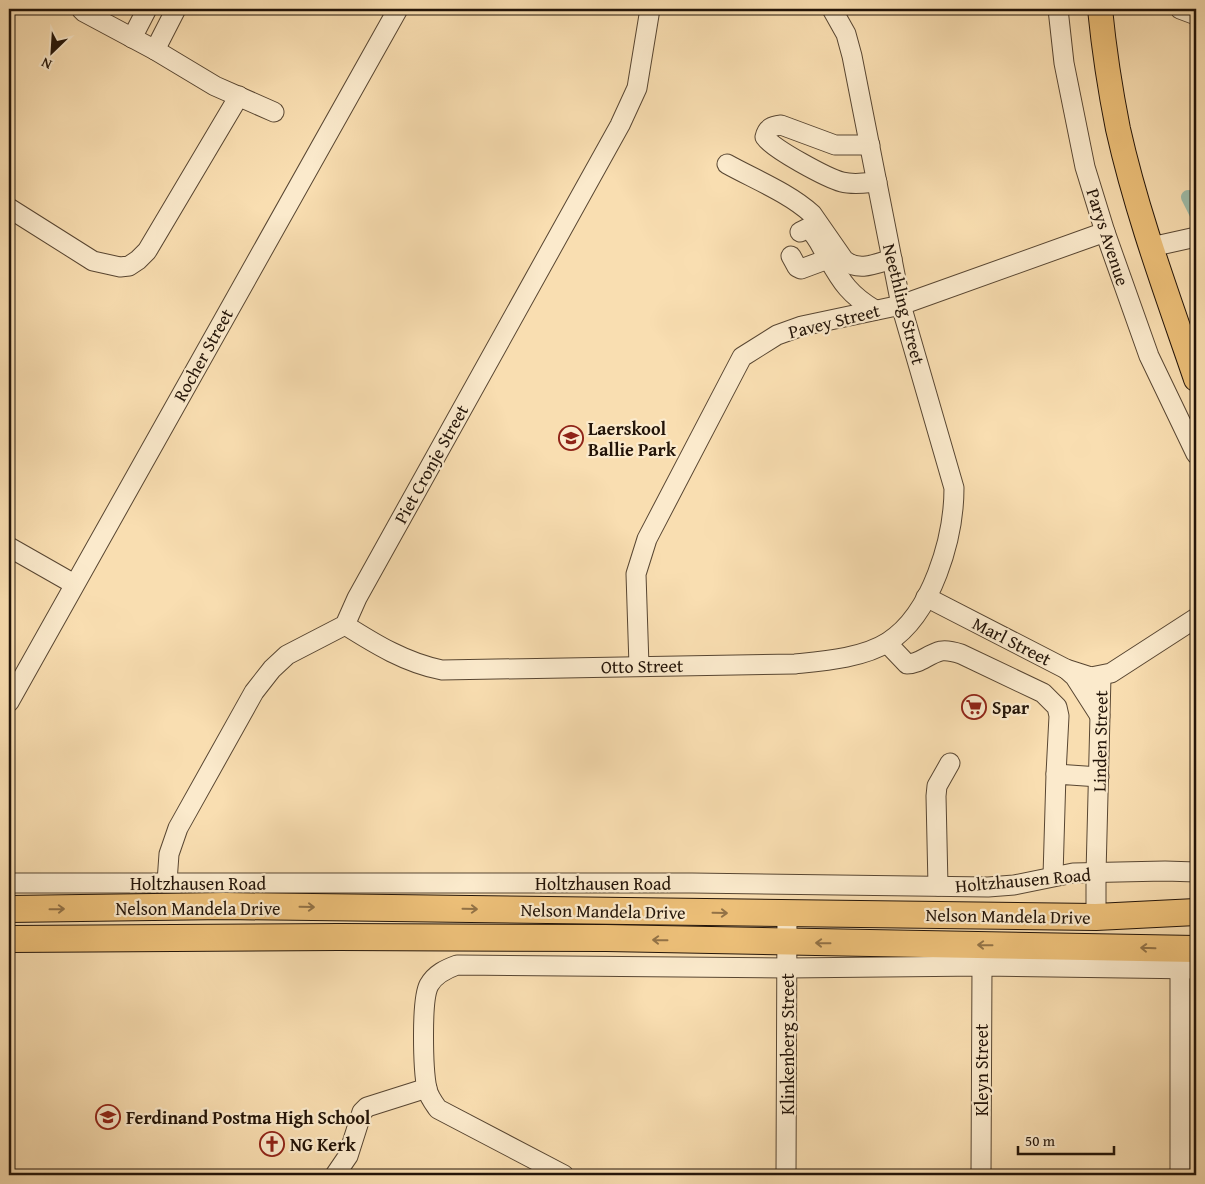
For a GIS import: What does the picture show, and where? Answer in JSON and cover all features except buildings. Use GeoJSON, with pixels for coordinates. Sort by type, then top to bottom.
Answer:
{"type":"FeatureCollection","features":[{"type":"Feature","properties":{"kind":"highway","name":"Nelson Mandela Drive"},"geometry":{"type":"LineString","coordinates":[[9,909],[225,906],[1096,917],[1196,912]]}},
{"type":"Feature","properties":{"kind":"highway","name":"Nelson Mandela Drive"},"geometry":{"type":"LineString","coordinates":[[9,938],[339,936],[606,938],[1095,946],[1191,962]]}},
{"type":"Feature","properties":{"kind":"main road"},"geometry":{"type":"LineString","coordinates":[[1100,9],[1118,129],[1151,248],[1196,379]]}},
{"type":"Feature","properties":{"kind":"street"},"geometry":{"type":"LineString","coordinates":[[81,9],[84,12],[103,15],[132,38],[215,86],[274,112]]}},
{"type":"Feature","properties":{"kind":"street"},"geometry":{"type":"LineString","coordinates":[[132,38],[147,9]]}},
{"type":"Feature","properties":{"kind":"street"},"geometry":{"type":"LineString","coordinates":[[155,50],[176,9]]}},
{"type":"Feature","properties":{"kind":"street","name":"Rocher Street"},"geometry":{"type":"LineString","coordinates":[[9,702],[398,9]]}},
{"type":"Feature","properties":{"kind":"street","name":"Piet Cronje Street"},"geometry":{"type":"LineString","coordinates":[[345,625],[357,598],[624,117],[637,88],[650,9]]}},
{"type":"Feature","properties":{"kind":"street","name":"Neethling Street"},"geometry":{"type":"LineString","coordinates":[[832,9],[846,34],[852,56],[900,305],[954,488],[953,514],[948,536],[939,567],[926,597]]}},
{"type":"Feature","properties":{"kind":"street","name":"Parys Avenue"},"geometry":{"type":"LineString","coordinates":[[1058,9],[1064,63],[1085,167],[1105,232],[1149,356],[1196,454]]}},
{"type":"Feature","properties":{"kind":"street"},"geometry":{"type":"LineString","coordinates":[[1180,9],[1196,15]]}},
{"type":"Feature","properties":{"kind":"street"},"geometry":{"type":"LineString","coordinates":[[9,208],[93,261],[120,267],[129,266],[147,251],[239,96]]}},
{"type":"Feature","properties":{"kind":"street"},"geometry":{"type":"LineString","coordinates":[[870,145],[836,145],[781,125],[772,126],[766,131],[765,137],[768,142],[794,159],[841,182],[877,182]]}},
{"type":"Feature","properties":{"kind":"street"},"geometry":{"type":"LineString","coordinates":[[727,164],[808,210],[844,260],[849,264],[860,267],[892,259]]}},
{"type":"Feature","properties":{"kind":"street"},"geometry":{"type":"LineString","coordinates":[[800,232],[808,228],[816,235],[828,259],[852,294],[875,310]]}},
{"type":"Feature","properties":{"kind":"street","name":"Pavey Street"},"geometry":{"type":"LineString","coordinates":[[638,666],[636,574],[641,555],[647,539],[742,356],[777,335],[802,326],[900,305],[1105,232]]}},
{"type":"Feature","properties":{"kind":"street"},"geometry":{"type":"LineString","coordinates":[[1151,248],[1196,236]]}},
{"type":"Feature","properties":{"kind":"street"},"geometry":{"type":"LineString","coordinates":[[791,256],[797,267],[801,269],[828,259]]}},
{"type":"Feature","properties":{"kind":"street"},"geometry":{"type":"LineString","coordinates":[[9,547],[74,584]]}},
{"type":"Feature","properties":{"kind":"street","name":"Otto Street"},"geometry":{"type":"LineString","coordinates":[[345,625],[402,658],[423,666],[442,670],[812,662],[836,660],[887,643],[905,627],[916,614],[926,597]]}},
{"type":"Feature","properties":{"kind":"street","name":"Marl Street"},"geometry":{"type":"LineString","coordinates":[[926,597],[1066,668],[1083,675],[1101,676]]}},
{"type":"Feature","properties":{"kind":"street","name":"Linden Street"},"geometry":{"type":"LineString","coordinates":[[1096,917],[1101,676],[1111,673],[1196,618]]}},
{"type":"Feature","properties":{"kind":"street"},"geometry":{"type":"LineString","coordinates":[[167,882],[169,854],[178,828],[254,692],[272,669],[287,655],[345,625]]}},
{"type":"Feature","properties":{"kind":"street"},"geometry":{"type":"LineString","coordinates":[[887,643],[907,664],[914,664],[941,651],[961,654],[1043,693],[1056,707],[1059,716],[1052,876]]}},
{"type":"Feature","properties":{"kind":"street"},"geometry":{"type":"LineString","coordinates":[[1100,716],[1126,663]]}},
{"type":"Feature","properties":{"kind":"street"},"geometry":{"type":"LineString","coordinates":[[1066,668],[1076,677],[1100,716]]}},
{"type":"Feature","properties":{"kind":"street"},"geometry":{"type":"LineString","coordinates":[[938,886],[936,796],[937,786],[950,764]]}},
{"type":"Feature","properties":{"kind":"street"},"geometry":{"type":"LineString","coordinates":[[1056,774],[1099,777]]}},
{"type":"Feature","properties":{"kind":"street","name":"Holtzhausen Road"},"geometry":{"type":"LineString","coordinates":[[9,882],[692,883],[988,886],[1014,884],[1073,873],[1096,874],[1165,870],[1196,872]]}},
{"type":"Feature","properties":{"kind":"street","name":"Klinkenberg Street"},"geometry":{"type":"LineString","coordinates":[[786,1175],[787,914]]}},
{"type":"Feature","properties":{"kind":"street"},"geometry":{"type":"LineString","coordinates":[[564,1175],[438,1108],[431,1099],[427,1088],[425,1066],[424,1000],[430,982],[447,969],[457,966],[788,968],[1191,962],[1180,1175]]}},
{"type":"Feature","properties":{"kind":"street","name":"Kleyn Street"},"geometry":{"type":"LineString","coordinates":[[980,1175],[982,966]]}},
{"type":"Feature","properties":{"kind":"street"},"geometry":{"type":"LineString","coordinates":[[335,1175],[348,1156],[362,1112],[367,1107],[427,1088]]}},
{"type":"Feature","properties":{"kind":"waterway"},"geometry":{"type":"LineString","coordinates":[[1188,197],[1196,213]]}},
{"type":"Feature","properties":{"kind":"place","name":"Laerskool Ballie Park"},"geometry":{"type":"Point","coordinates":[571,438]}},
{"type":"Feature","properties":{"kind":"place","name":"Spar"},"geometry":{"type":"Point","coordinates":[974,707]}},
{"type":"Feature","properties":{"kind":"place","name":"Ferdinand Postma High School"},"geometry":{"type":"Point","coordinates":[108,1117]}},
{"type":"Feature","properties":{"kind":"place","name":"NG Kerk"},"geometry":{"type":"Point","coordinates":[272,1144]}}]}
